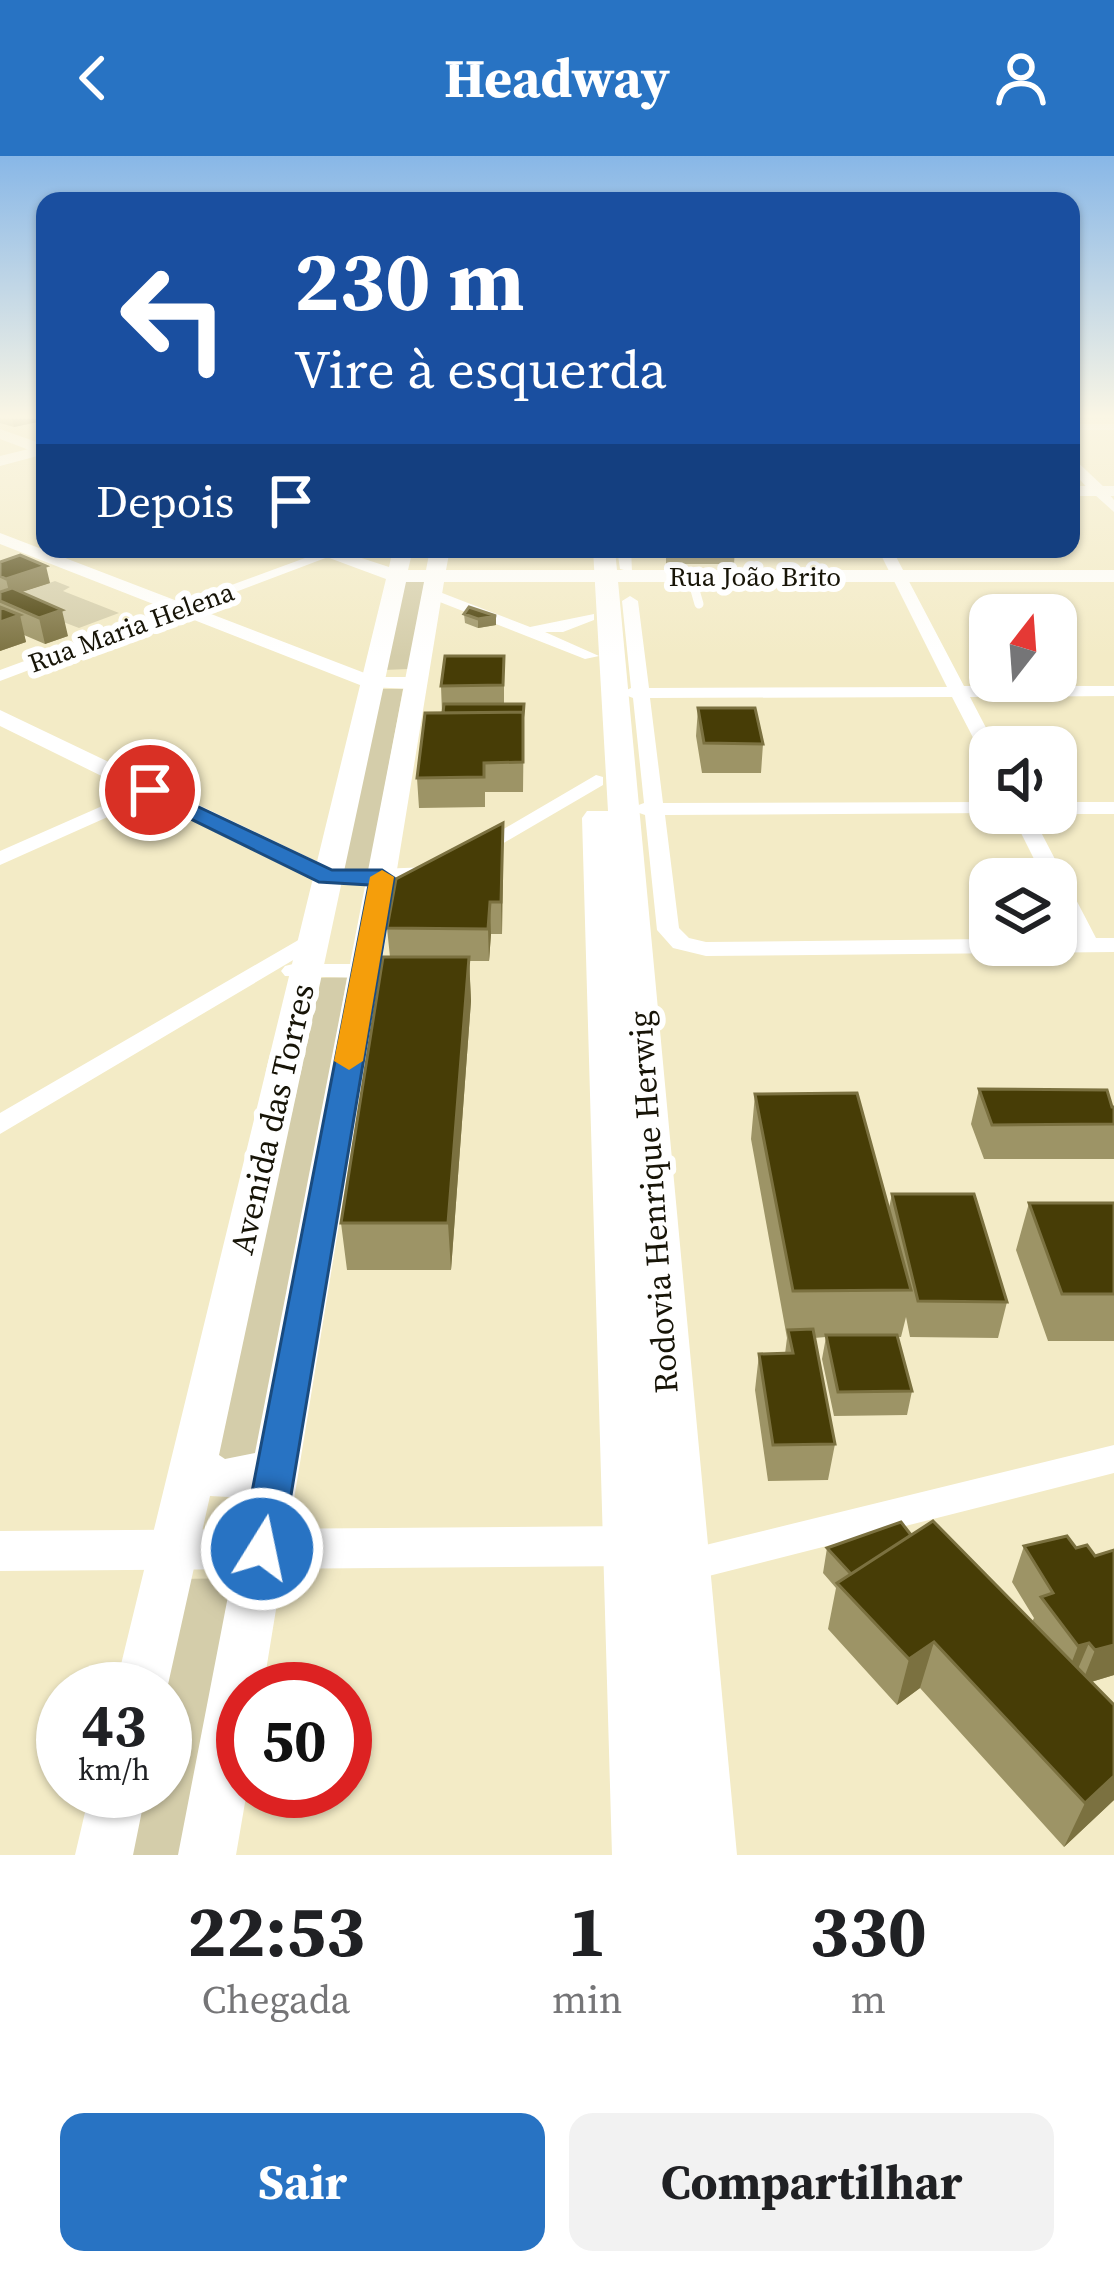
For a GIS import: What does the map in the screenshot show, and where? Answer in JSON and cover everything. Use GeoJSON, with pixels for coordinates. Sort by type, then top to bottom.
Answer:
{"type":"FeatureCollection","features":[{"type":"Feature","properties":{"kind":"highway","name":"Rodovia Henrique Herwig"},"geometry":{"type":"LineString","coordinates":[[607,599],[702,1855]]}},
{"type":"Feature","properties":{"kind":"highway","name":"Rodovia Henrique Herwig"},"geometry":{"type":"LineString","coordinates":[[624,799],[632,1546],[647,1855]]}},
{"type":"Feature","properties":{"kind":"main road","name":"Rua João Brito"},"geometry":{"type":"LineString","coordinates":[[347,558],[414,570],[691,576],[1114,576]]}},
{"type":"Feature","properties":{"kind":"main road","name":"Avenida das Torres"},"geometry":{"type":"LineString","coordinates":[[148,1662],[372,683],[414,570]]}},
{"type":"Feature","properties":{"kind":"main road","name":"Avenida das Torres"},"geometry":{"type":"LineString","coordinates":[[207,1855],[416,683],[414,570]]}},
{"type":"Feature","properties":{"kind":"main road"},"geometry":{"type":"LineString","coordinates":[[194,1462],[204,1473],[234,1482],[249,1480],[277,1465]]}},
{"type":"Feature","properties":{"kind":"main road"},"geometry":{"type":"LineString","coordinates":[[104,1855],[112,1818]]}},
{"type":"Feature","properties":{"kind":"street"},"geometry":{"type":"LineString","coordinates":[[6,545],[36,539]]}},
{"type":"Feature","properties":{"kind":"street"},"geometry":{"type":"LineString","coordinates":[[6,545],[36,556]]}},
{"type":"Feature","properties":{"kind":"street"},"geometry":{"type":"LineString","coordinates":[[42,558],[372,683],[416,683]]}},
{"type":"Feature","properties":{"kind":"street","name":"Rua Maria Helena"},"geometry":{"type":"LineString","coordinates":[[0,676],[322,558]]}},
{"type":"Feature","properties":{"kind":"street"},"geometry":{"type":"LineString","coordinates":[[890,558],[976,726]]}},
{"type":"Feature","properties":{"kind":"street"},"geometry":{"type":"LineString","coordinates":[[414,570],[523,626],[553,628],[607,599]]}},
{"type":"Feature","properties":{"kind":"street"},"geometry":{"type":"LineString","coordinates":[[523,626],[607,599],[958,692],[1114,692]]}},
{"type":"Feature","properties":{"kind":"street"},"geometry":{"type":"LineString","coordinates":[[607,599],[624,799],[668,930],[681,944],[711,949],[1114,945]]}},
{"type":"Feature","properties":{"kind":"street"},"geometry":{"type":"LineString","coordinates":[[0,717],[289,858],[331,861],[379,894]]}},
{"type":"Feature","properties":{"kind":"street"},"geometry":{"type":"LineString","coordinates":[[0,859],[150,790]]}},
{"type":"Feature","properties":{"kind":"street"},"geometry":{"type":"LineString","coordinates":[[379,894],[624,799],[969,807]]}},
{"type":"Feature","properties":{"kind":"street"},"geometry":{"type":"LineString","coordinates":[[1077,808],[1114,808]]}},
{"type":"Feature","properties":{"kind":"street"},"geometry":{"type":"LineString","coordinates":[[379,894],[454,864]]}},
{"type":"Feature","properties":{"kind":"street"},"geometry":{"type":"LineString","coordinates":[[1077,923],[1088,945]]}},
{"type":"Feature","properties":{"kind":"street"},"geometry":{"type":"LineString","coordinates":[[3,1119],[244,983],[310,955],[365,971]]}},
{"type":"Feature","properties":{"kind":"street"},"geometry":{"type":"LineString","coordinates":[[681,1567],[1114,1459]]}},
{"type":"Feature","properties":{"kind":"street"},"geometry":{"type":"LineString","coordinates":[[0,1551],[632,1546]]}},
{"type":"Feature","properties":{"kind":"lane"},"geometry":{"type":"LineString","coordinates":[[691,576],[699,604]]}},
{"type":"Feature","properties":{"kind":"shaded area"},"geometry":{"type":"Polygon","coordinates":[[[403,578],[425,579],[409,669],[383,670],[403,578]]]}},
{"type":"Feature","properties":{"kind":"shaded area"},"geometry":{"type":"Polygon","coordinates":[[[55,581],[70,587],[63,591],[119,613],[79,628],[3,599],[55,581]]]}},
{"type":"Feature","properties":{"kind":"shaded area"},"geometry":{"type":"Polygon","coordinates":[[[377,689],[403,689],[369,872],[343,871],[377,689]]]}},
{"type":"Feature","properties":{"kind":"shaded area"},"geometry":{"type":"Polygon","coordinates":[[[347,977],[263,1461],[216,1464],[318,978],[347,977]]]}},
{"type":"Feature","properties":{"kind":"shaded area"},"geometry":{"type":"Polygon","coordinates":[[[239,1578],[223,1662],[216,1662],[216,1701],[187,1855],[117,1855],[125,1818],[192,1818],[192,1662],[168,1662],[179,1579],[239,1578]]]}},
{"type":"Feature","properties":{"kind":"building"},"geometry":{"type":"Polygon","coordinates":[[[20,555],[46,566],[6,579],[0,576],[0,562],[20,555]]]}},
{"type":"Feature","properties":{"kind":"building"},"geometry":{"type":"Polygon","coordinates":[[[12,588],[62,610],[39,618],[0,601],[0,592],[12,588]]]}},
{"type":"Feature","properties":{"kind":"building"},"geometry":{"type":"Polygon","coordinates":[[[0,607],[20,615],[0,622],[0,607]]]}},
{"type":"Feature","properties":{"kind":"building"},"geometry":{"type":"Polygon","coordinates":[[[469,607],[496,616],[478,619],[464,614],[469,607]]]}},
{"type":"Feature","properties":{"kind":"building"},"geometry":{"type":"Polygon","coordinates":[[[445,656],[504,656],[503,685],[441,686],[445,656]]]}},
{"type":"Feature","properties":{"kind":"building"},"geometry":{"type":"Polygon","coordinates":[[[444,704],[524,704],[523,718],[523,712],[443,713],[444,704]]]}},
{"type":"Feature","properties":{"kind":"building"},"geometry":{"type":"Polygon","coordinates":[[[698,708],[755,708],[763,744],[704,743],[698,708]]]}},
{"type":"Feature","properties":{"kind":"building"},"geometry":{"type":"Polygon","coordinates":[[[523,712],[523,762],[484,763],[484,777],[417,778],[425,713],[523,712]]]}},
{"type":"Feature","properties":{"kind":"building"},"geometry":{"type":"Polygon","coordinates":[[[503,823],[501,902],[490,902],[488,929],[387,928],[396,879],[503,823]]]}},
{"type":"Feature","properties":{"kind":"building"},"geometry":{"type":"Polygon","coordinates":[[[383,957],[469,957],[448,1223],[341,1223],[383,957]]]}},
{"type":"Feature","properties":{"kind":"building"},"geometry":{"type":"Polygon","coordinates":[[[979,1089],[1107,1090],[1114,1124],[992,1125],[979,1089]]]}},
{"type":"Feature","properties":{"kind":"building"},"geometry":{"type":"Polygon","coordinates":[[[857,1093],[911,1290],[793,1291],[755,1094],[857,1093]]]}},
{"type":"Feature","properties":{"kind":"building"},"geometry":{"type":"Polygon","coordinates":[[[892,1194],[974,1194],[1007,1302],[918,1301],[892,1194]]]}},
{"type":"Feature","properties":{"kind":"building"},"geometry":{"type":"Polygon","coordinates":[[[1029,1203],[1114,1203],[1114,1294],[1062,1294],[1029,1203]]]}},
{"type":"Feature","properties":{"kind":"building"},"geometry":{"type":"Polygon","coordinates":[[[813,1329],[835,1444],[773,1445],[759,1354],[793,1353],[788,1330],[813,1329]]]}},
{"type":"Feature","properties":{"kind":"building"},"geometry":{"type":"Polygon","coordinates":[[[826,1335],[897,1335],[912,1391],[838,1392],[826,1335]]]}},
{"type":"Feature","properties":{"kind":"building"},"geometry":{"type":"Polygon","coordinates":[[[933,1521],[1114,1705],[1114,1776],[1085,1803],[934,1642],[909,1659],[837,1583],[933,1521]]]}},
{"type":"Feature","properties":{"kind":"building"},"geometry":{"type":"Polygon","coordinates":[[[901,1522],[911,1535],[851,1574],[827,1548],[901,1522]]]}},
{"type":"Feature","properties":{"kind":"building"},"geometry":{"type":"Polygon","coordinates":[[[1067,1536],[1076,1548],[1087,1545],[1095,1556],[1114,1550],[1114,1645],[1095,1650],[1089,1643],[1078,1646],[1041,1597],[1053,1593],[1024,1546],[1067,1536]]]}},
{"type":"Feature","properties":{"kind":"slow traffic"},"geometry":{"type":"LineString","coordinates":[[349,1061],[382,877]]}},
{"type":"Feature","properties":{"kind":"route"},"geometry":{"type":"LineString","coordinates":[[150,790],[328,877],[382,878],[262,1549]]}}]}
